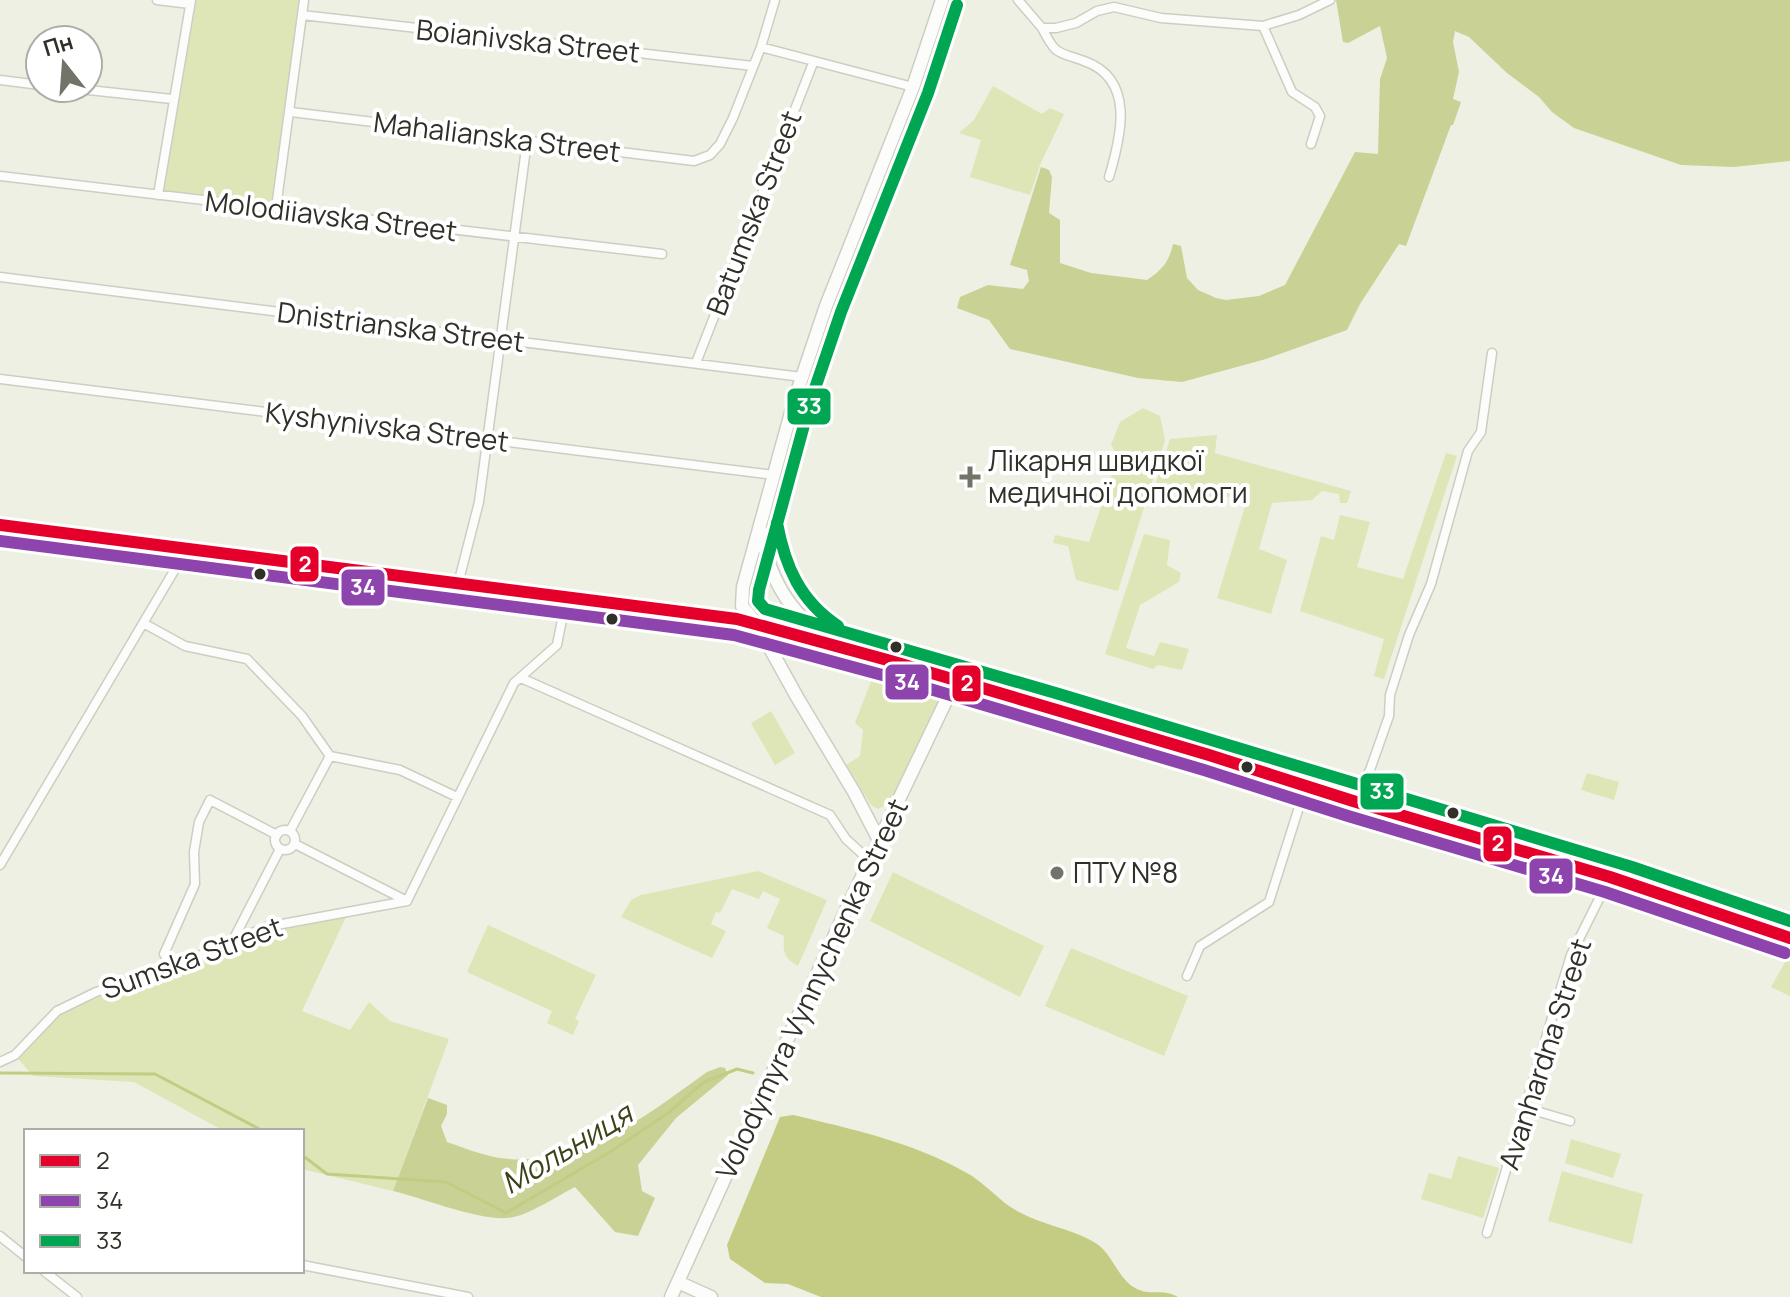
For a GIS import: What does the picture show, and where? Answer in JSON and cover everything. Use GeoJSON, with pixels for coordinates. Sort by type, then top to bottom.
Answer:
{"type":"FeatureCollection","features":[{"type":"Feature","properties":{"kind":"main road"},"geometry":{"type":"LineString","coordinates":[[879,840],[756,623],[742,606],[743,587],[802,377],[826,306],[913,87],[942,0]]}},
{"type":"Feature","properties":{"kind":"main road"},"geometry":{"type":"LineString","coordinates":[[760,524],[765,552],[778,589],[807,623],[845,648]]}},
{"type":"Feature","properties":{"kind":"main road"},"geometry":{"type":"LineString","coordinates":[[0,525],[756,623],[1166,742],[1610,877],[1790,938]]}},
{"type":"Feature","properties":{"kind":"main road","name":"Volodymyra Vynnychenka Street"},"geometry":{"type":"LineString","coordinates":[[671,1297],[869,860],[955,682]]}},
{"type":"Feature","properties":{"kind":"main road"},"geometry":{"type":"LineString","coordinates":[[678,1282],[711,1297]]}},
{"type":"Feature","properties":{"kind":"street"},"geometry":{"type":"LineString","coordinates":[[157,0],[190,2],[158,195]]}},
{"type":"Feature","properties":{"kind":"street"},"geometry":{"type":"LineString","coordinates":[[276,208],[304,0]]}},
{"type":"Feature","properties":{"kind":"street"},"geometry":{"type":"LineString","coordinates":[[753,66],[775,0]]}},
{"type":"Feature","properties":{"kind":"street"},"geometry":{"type":"LineString","coordinates":[[1018,0],[1042,28],[1051,47],[1062,56],[1087,61],[1108,76],[1117,91],[1121,106],[1121,130],[1109,177]]}},
{"type":"Feature","properties":{"kind":"street"},"geometry":{"type":"LineString","coordinates":[[1042,28],[1076,23],[1097,11],[1114,7],[1161,18],[1263,26],[1299,15],[1330,0]]}},
{"type":"Feature","properties":{"kind":"street","name":"Boianivska Street"},"geometry":{"type":"LineString","coordinates":[[302,15],[753,66]]}},
{"type":"Feature","properties":{"kind":"street"},"geometry":{"type":"LineString","coordinates":[[1263,26],[1292,92],[1315,107],[1320,116],[1311,144]]}},
{"type":"Feature","properties":{"kind":"street"},"geometry":{"type":"LineString","coordinates":[[761,47],[913,87]]}},
{"type":"Feature","properties":{"kind":"street","name":"Batumska Street"},"geometry":{"type":"LineString","coordinates":[[696,363],[813,63]]}},
{"type":"Feature","properties":{"kind":"street","name":"Mahalianska Street"},"geometry":{"type":"LineString","coordinates":[[291,112],[694,161],[703,159],[720,144],[753,66]]}},
{"type":"Feature","properties":{"kind":"street"},"geometry":{"type":"LineString","coordinates":[[0,80],[24,83]]}},
{"type":"Feature","properties":{"kind":"street"},"geometry":{"type":"LineString","coordinates":[[104,92],[172,99]]}},
{"type":"Feature","properties":{"kind":"street"},"geometry":{"type":"LineString","coordinates":[[458,584],[475,523],[527,141]]}},
{"type":"Feature","properties":{"kind":"street","name":"Molodiiavska Street"},"geometry":{"type":"LineString","coordinates":[[0,176],[662,254]]}},
{"type":"Feature","properties":{"kind":"street","name":"Dnistrianska Street"},"geometry":{"type":"LineString","coordinates":[[0,277],[802,377]]}},
{"type":"Feature","properties":{"kind":"street"},"geometry":{"type":"LineString","coordinates":[[1353,801],[1370,770],[1389,716],[1390,695],[1409,635],[1431,584],[1468,451],[1481,432],[1492,353]]}},
{"type":"Feature","properties":{"kind":"street","name":"Kyshynivska Street"},"geometry":{"type":"LineString","coordinates":[[0,379],[774,475]]}},
{"type":"Feature","properties":{"kind":"street"},"geometry":{"type":"LineString","coordinates":[[0,865],[187,549]]}},
{"type":"Feature","properties":{"kind":"street"},"geometry":{"type":"LineString","coordinates":[[295,844],[407,901],[514,683],[557,645],[566,599]]}},
{"type":"Feature","properties":{"kind":"street"},"geometry":{"type":"LineString","coordinates":[[145,624],[185,646],[247,659],[302,716],[330,756],[400,770],[457,797]]}},
{"type":"Feature","properties":{"kind":"street"},"geometry":{"type":"LineString","coordinates":[[521,678],[830,815],[846,839],[869,860]]}},
{"type":"Feature","properties":{"kind":"street"},"geometry":{"type":"LineString","coordinates":[[290,831],[330,756]]}},
{"type":"Feature","properties":{"kind":"street"},"geometry":{"type":"LineString","coordinates":[[1187,976],[1200,946],[1269,902],[1306,785]]}},
{"type":"Feature","properties":{"kind":"street"},"geometry":{"type":"LineString","coordinates":[[171,968],[164,954],[195,884],[194,852],[199,822],[210,800],[277,835]]}},
{"type":"Feature","properties":{"kind":"street"},"geometry":{"type":"LineString","coordinates":[[280,849],[275,842],[281,830],[290,831],[295,836],[295,844]]}},
{"type":"Feature","properties":{"kind":"street"},"geometry":{"type":"LineString","coordinates":[[280,849],[289,849],[295,844]]}},
{"type":"Feature","properties":{"kind":"street"},"geometry":{"type":"LineString","coordinates":[[233,940],[280,849]]}},
{"type":"Feature","properties":{"kind":"street","name":"Avanhardna Street"},"geometry":{"type":"LineString","coordinates":[[1487,1233],[1571,955],[1610,877]]}},
{"type":"Feature","properties":{"kind":"street","name":"Sumska Street"},"geometry":{"type":"LineString","coordinates":[[0,1062],[15,1055],[57,1011],[96,992],[171,968],[266,927],[407,901]]}},
{"type":"Feature","properties":{"kind":"street"},"geometry":{"type":"LineString","coordinates":[[1526,1108],[1570,1121]]}},
{"type":"Feature","properties":{"kind":"street"},"geometry":{"type":"LineString","coordinates":[[0,1236],[24,1255]]}},
{"type":"Feature","properties":{"kind":"street"},"geometry":{"type":"LineString","coordinates":[[304,1265],[468,1297]]}},
{"type":"Feature","properties":{"kind":"street"},"geometry":{"type":"LineString","coordinates":[[47,1273],[77,1297]]}},
{"type":"Feature","properties":{"kind":"shaded area"},"geometry":{"type":"Polygon","coordinates":[[[191,0],[304,0],[277,208],[158,195],[191,0]]]}},
{"type":"Feature","properties":{"kind":"shaded area"},"geometry":{"type":"Polygon","coordinates":[[[1336,0],[1790,0],[1790,161],[1734,167],[1681,165],[1574,128],[1469,37],[1455,31],[1453,42],[1459,72],[1453,99],[1461,102],[1453,125],[1406,246],[1399,244],[1347,330],[1266,359],[1182,382],[1138,378],[1010,349],[989,320],[957,308],[960,297],[988,285],[1023,289],[1029,281],[1027,270],[1010,265],[1041,167],[1049,170],[1052,177],[1049,213],[1060,220],[1060,263],[1091,273],[1147,280],[1164,265],[1173,244],[1181,246],[1187,278],[1198,290],[1216,298],[1226,300],[1259,296],[1285,285],[1355,152],[1378,154],[1380,79],[1387,58],[1380,26],[1348,43],[1343,42],[1336,0]]]}},
{"type":"Feature","properties":{"kind":"shaded area"},"geometry":{"type":"Polygon","coordinates":[[[993,86],[1042,114],[1050,108],[1064,114],[1030,195],[970,177],[981,140],[959,133],[974,120],[993,86]]]}},
{"type":"Feature","properties":{"kind":"shaded area"},"geometry":{"type":"Polygon","coordinates":[[[1143,408],[1160,416],[1165,440],[1118,591],[1076,580],[1068,546],[1053,543],[1055,535],[1089,542],[1118,457],[1111,445],[1120,422],[1143,408]]]}},
{"type":"Feature","properties":{"kind":"shaded area"},"geometry":{"type":"Polygon","coordinates":[[[1217,435],[1215,453],[1351,491],[1347,503],[1340,503],[1339,494],[1322,491],[1312,500],[1272,503],[1259,549],[1287,560],[1271,614],[1217,598],[1247,500],[1224,496],[1200,497],[1156,483],[1170,439],[1217,435]]]}},
{"type":"Feature","properties":{"kind":"shaded area"},"geometry":{"type":"Polygon","coordinates":[[[1446,453],[1457,456],[1384,679],[1374,676],[1384,639],[1300,611],[1321,536],[1334,540],[1340,515],[1370,522],[1357,567],[1403,579],[1446,453]]]}},
{"type":"Feature","properties":{"kind":"shaded area"},"geometry":{"type":"Polygon","coordinates":[[[1144,534],[1170,540],[1167,565],[1181,573],[1179,582],[1140,605],[1126,648],[1154,656],[1160,642],[1189,649],[1182,670],[1158,665],[1153,669],[1105,654],[1144,534]]]}},
{"type":"Feature","properties":{"kind":"shaded area"},"geometry":{"type":"Polygon","coordinates":[[[889,674],[941,689],[942,692],[890,803],[878,809],[871,805],[846,765],[860,756],[863,730],[855,723],[873,676],[887,680],[889,674]]]}},
{"type":"Feature","properties":{"kind":"shaded area"},"geometry":{"type":"Polygon","coordinates":[[[771,711],[795,753],[775,765],[751,723],[771,711]]]}},
{"type":"Feature","properties":{"kind":"shaded area"},"geometry":{"type":"Polygon","coordinates":[[[1587,773],[1619,782],[1614,800],[1581,790],[1587,773]]]}},
{"type":"Feature","properties":{"kind":"shaded area"},"geometry":{"type":"Polygon","coordinates":[[[758,871],[827,900],[798,966],[785,954],[784,936],[767,928],[780,899],[763,891],[759,899],[732,889],[711,924],[726,931],[712,958],[621,917],[631,900],[641,895],[758,871]]]}},
{"type":"Feature","properties":{"kind":"shaded area"},"geometry":{"type":"Polygon","coordinates":[[[893,872],[1044,946],[1020,997],[870,921],[893,872]]]}},
{"type":"Feature","properties":{"kind":"shaded area"},"geometry":{"type":"Polygon","coordinates":[[[346,917],[302,1011],[350,1030],[369,1002],[390,1021],[449,1039],[393,1191],[304,1169],[304,1129],[220,1129],[134,1082],[33,1076],[15,1055],[57,1011],[267,930],[346,917]]]}},
{"type":"Feature","properties":{"kind":"shaded area"},"geometry":{"type":"Polygon","coordinates":[[[488,925],[596,975],[575,1019],[579,1021],[573,1035],[547,1023],[552,1011],[467,972],[488,925]]]}},
{"type":"Feature","properties":{"kind":"shaded area"},"geometry":{"type":"Polygon","coordinates":[[[1071,948],[1188,996],[1164,1056],[1045,1006],[1071,948]]]}},
{"type":"Feature","properties":{"kind":"shaded area"},"geometry":{"type":"Polygon","coordinates":[[[1790,953],[1790,996],[1771,987],[1790,953]]]}},
{"type":"Feature","properties":{"kind":"shaded area"},"geometry":{"type":"Polygon","coordinates":[[[725,1068],[728,1075],[676,1118],[638,1165],[642,1191],[655,1198],[638,1236],[615,1232],[575,1187],[529,1212],[502,1218],[471,1214],[393,1191],[428,1098],[447,1105],[447,1114],[441,1126],[447,1142],[493,1157],[529,1159],[558,1155],[611,1135],[707,1072],[725,1068]]]}},
{"type":"Feature","properties":{"kind":"shaded area"},"geometry":{"type":"Polygon","coordinates":[[[793,1115],[924,1152],[972,1176],[1019,1212],[1097,1244],[1125,1280],[1137,1289],[1178,1297],[821,1297],[788,1284],[765,1283],[730,1259],[727,1245],[780,1117],[793,1115]]]}},
{"type":"Feature","properties":{"kind":"shaded area"},"geometry":{"type":"Polygon","coordinates":[[[1571,1139],[1621,1154],[1613,1178],[1565,1163],[1571,1139]]]}},
{"type":"Feature","properties":{"kind":"shaded area"},"geometry":{"type":"Polygon","coordinates":[[[1458,1156],[1499,1168],[1483,1218],[1421,1199],[1429,1173],[1451,1179],[1458,1156]]]}},
{"type":"Feature","properties":{"kind":"shaded area"},"geometry":{"type":"Polygon","coordinates":[[[1562,1171],[1643,1194],[1632,1244],[1548,1221],[1562,1171]]]}},
{"type":"Feature","properties":{"kind":"waterway","name":"Мольниця"},"geometry":{"type":"LineString","coordinates":[[304,1157],[327,1174],[446,1182],[506,1213],[610,1152],[668,1113],[704,1082],[737,1069],[753,1073]]}},
{"type":"Feature","properties":{"kind":"waterway","name":"Мольниця"},"geometry":{"type":"LineString","coordinates":[[0,1073],[155,1074],[259,1129]]}},
{"type":"Feature","properties":{"kind":"transit line","name":"33"},"geometry":{"type":"LineString","coordinates":[[957,5],[928,93],[841,312],[810,403],[759,590],[758,601],[765,609],[1632,867],[1790,921]]}},
{"type":"Feature","properties":{"kind":"transit line","name":"33"},"geometry":{"type":"LineString","coordinates":[[777,523],[796,581],[814,605],[838,626]]}},
{"type":"Feature","properties":{"kind":"transit line","name":"2"},"geometry":{"type":"LineString","coordinates":[[0,525],[737,619],[1209,755],[1610,877],[1790,938]]}},
{"type":"Feature","properties":{"kind":"transit line","name":"34"},"geometry":{"type":"LineString","coordinates":[[0,541],[734,635],[886,676],[1204,770],[1605,892],[1785,953]]}},
{"type":"Feature","properties":{"kind":"place","name":"Лікарня швидкої медичної допомоги"},"geometry":{"type":"Point","coordinates":[970,477]}},
{"type":"Feature","properties":{"kind":"place","name":"ПТУ №8"},"geometry":{"type":"Point","coordinates":[1057,873]}}]}
